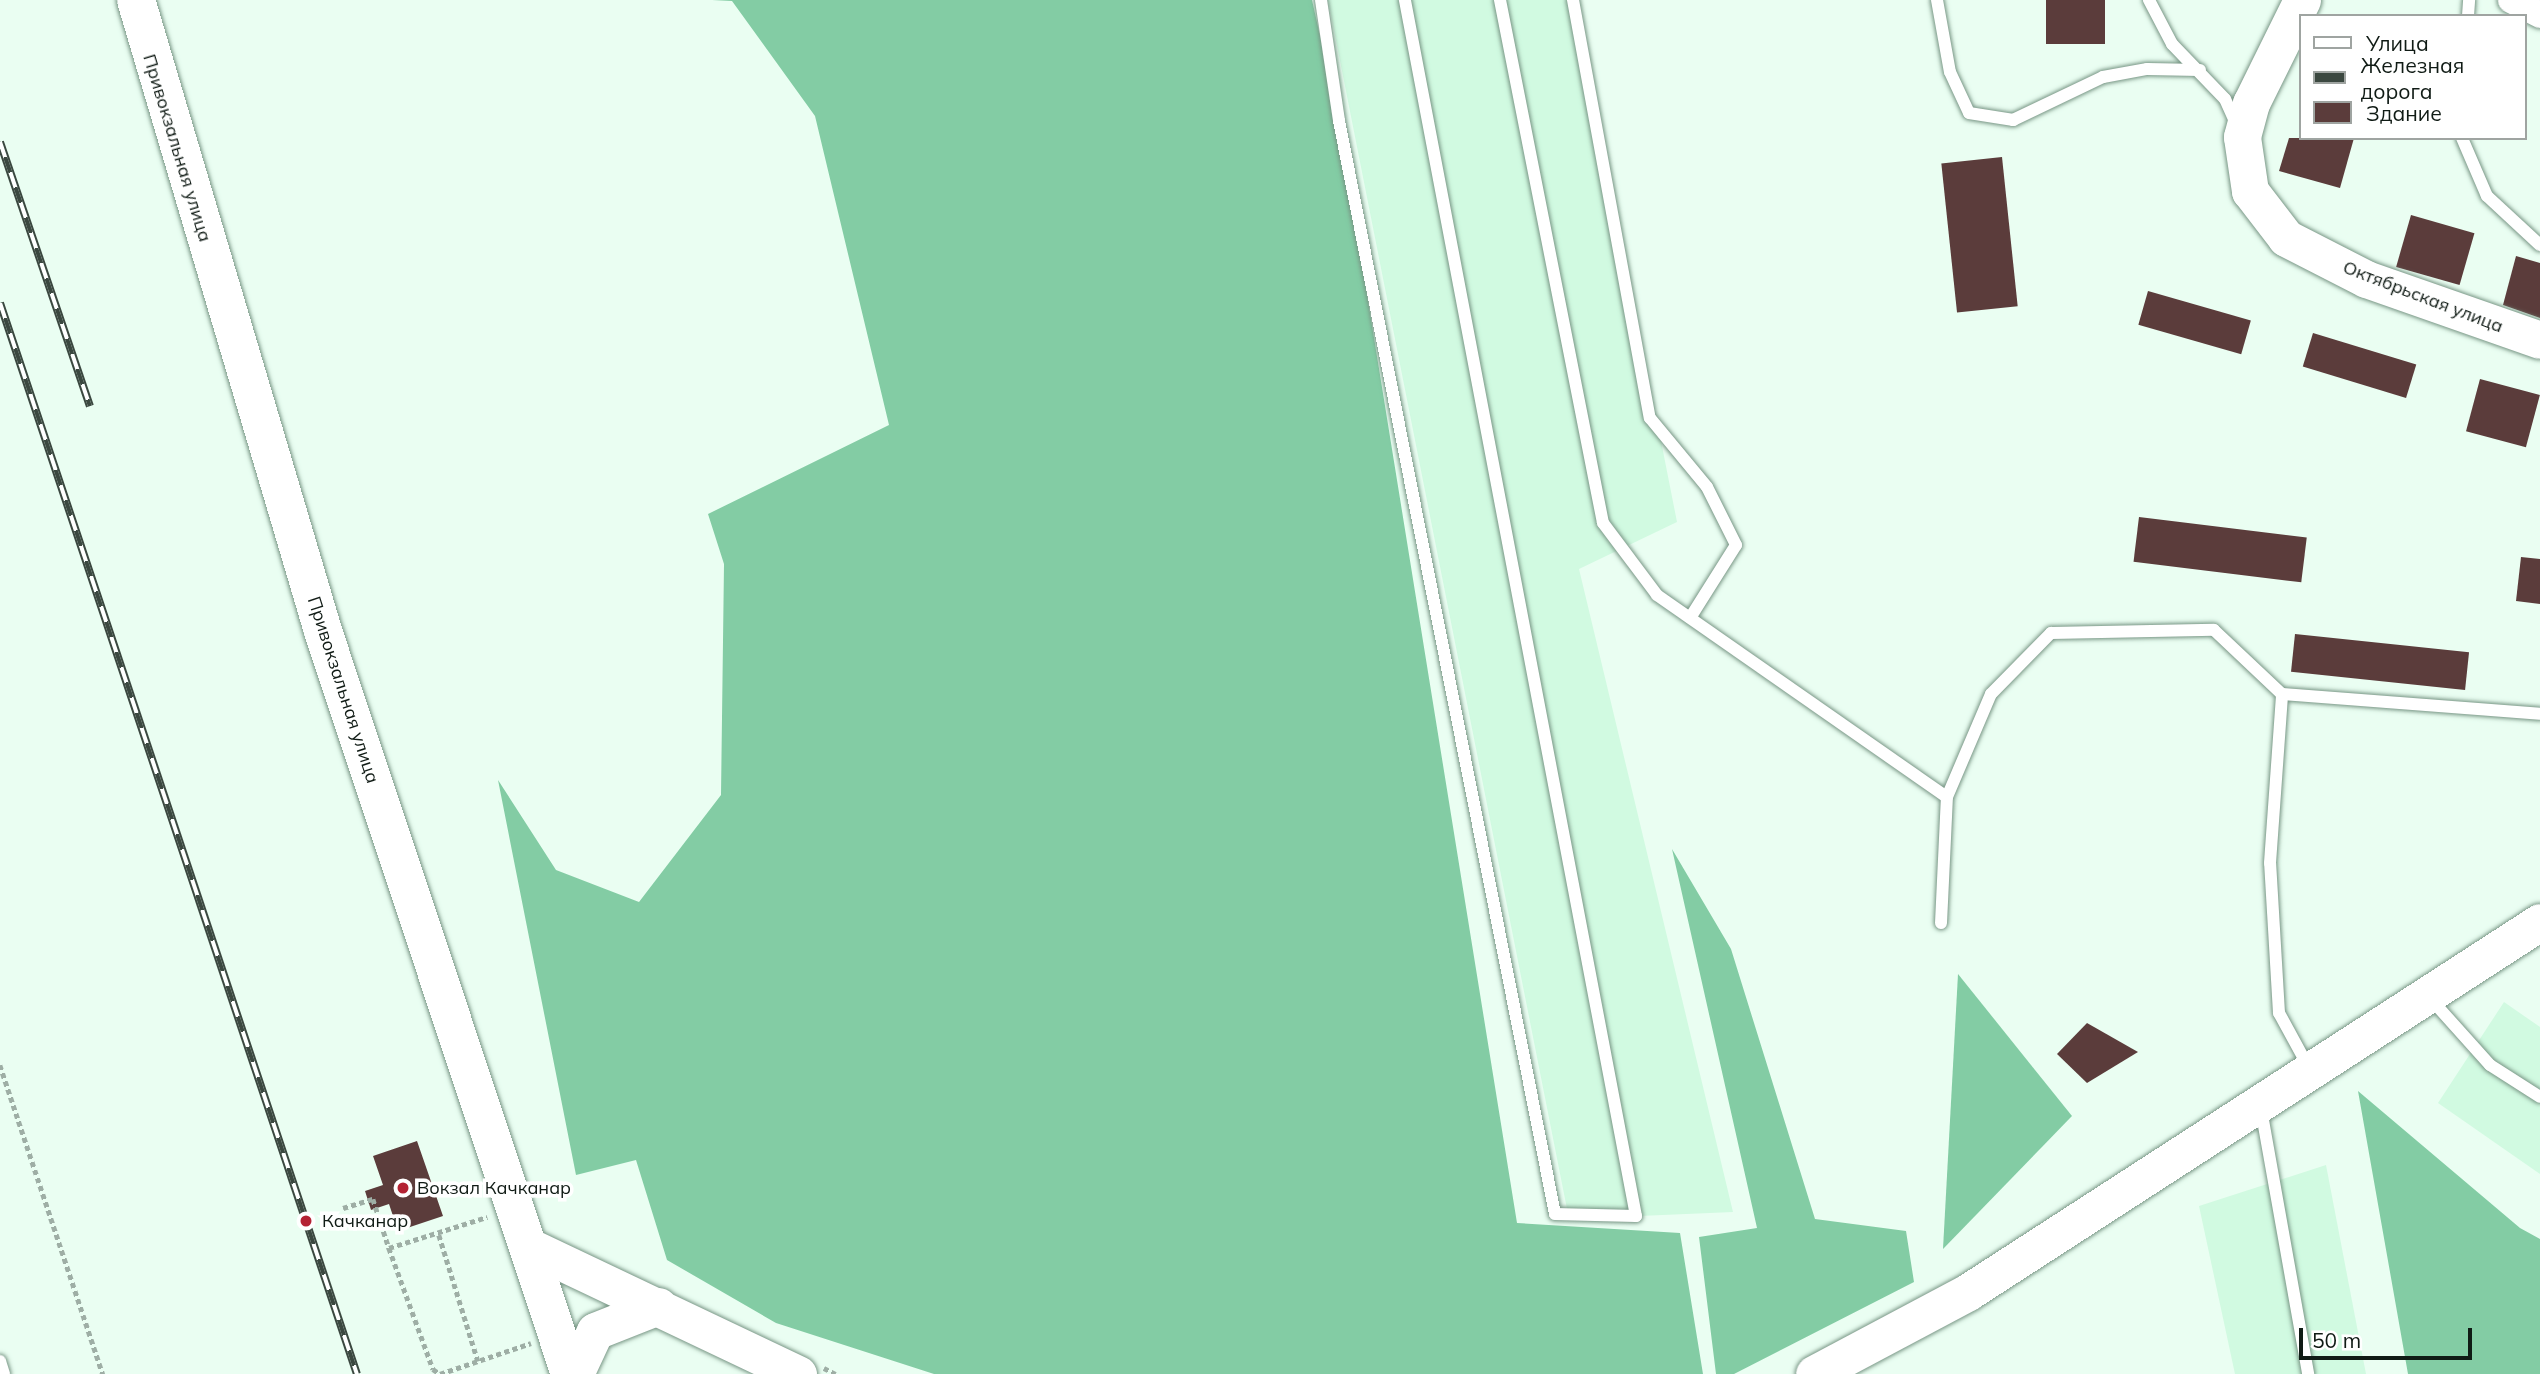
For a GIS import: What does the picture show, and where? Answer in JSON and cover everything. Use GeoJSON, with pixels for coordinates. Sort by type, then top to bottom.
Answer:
{"type":"FeatureCollection","features":[{"type":"Feature","properties":{"kind":"main road","name":"Привокзальная улица"},"geometry":{"type":"LineString","coordinates":[[136,0],[323,631],[513,1207],[572,1374]]}},
{"type":"Feature","properties":{"kind":"street"},"geometry":{"type":"LineString","coordinates":[[2242,137],[2251,103],[2302,0]]}},
{"type":"Feature","properties":{"kind":"street"},"geometry":{"type":"LineString","coordinates":[[2511,0],[2540,15]]}},
{"type":"Feature","properties":{"kind":"street","name":"Октябрьская улица"},"geometry":{"type":"LineString","coordinates":[[2242,137],[2250,191],[2286,238],[2366,279],[2540,340]]}},
{"type":"Feature","properties":{"kind":"street"},"geometry":{"type":"LineString","coordinates":[[1814,1374],[1968,1292],[2540,922]]}},
{"type":"Feature","properties":{"kind":"street"},"geometry":{"type":"LineString","coordinates":[[528,1246],[798,1374]]}},
{"type":"Feature","properties":{"kind":"street"},"geometry":{"type":"LineString","coordinates":[[572,1374],[595,1331],[658,1306]]}},
{"type":"Feature","properties":{"kind":"lane"},"geometry":{"type":"LineString","coordinates":[[1321,0],[1341,134],[1555,1214],[1636,1216],[1405,0]]}},
{"type":"Feature","properties":{"kind":"lane"},"geometry":{"type":"LineString","coordinates":[[1500,0],[1603,523],[1657,595],[1947,797]]}},
{"type":"Feature","properties":{"kind":"lane"},"geometry":{"type":"LineString","coordinates":[[1573,0],[1650,418],[1707,487],[1736,545],[1690,618]]}},
{"type":"Feature","properties":{"kind":"lane"},"geometry":{"type":"LineString","coordinates":[[1937,0],[1950,72],[1969,113],[2013,120],[2103,78],[2147,69],[2200,69]]}},
{"type":"Feature","properties":{"kind":"lane"},"geometry":{"type":"LineString","coordinates":[[2149,0],[2172,44],[2200,69],[2225,99],[2242,137]]}},
{"type":"Feature","properties":{"kind":"lane"},"geometry":{"type":"LineString","coordinates":[[2463,140],[2487,196],[2540,245]]}},
{"type":"Feature","properties":{"kind":"lane"},"geometry":{"type":"LineString","coordinates":[[1941,923],[1947,797],[1991,694],[2052,633],[2214,630],[2282,694],[2540,714]]}},
{"type":"Feature","properties":{"kind":"lane"},"geometry":{"type":"LineString","coordinates":[[2282,694],[2270,863],[2279,1013],[2311,1071]]}},
{"type":"Feature","properties":{"kind":"lane"},"geometry":{"type":"LineString","coordinates":[[2427,995],[2490,1065],[2540,1097]]}},
{"type":"Feature","properties":{"kind":"lane"},"geometry":{"type":"LineString","coordinates":[[2260,1105],[2308,1374]]}},
{"type":"Feature","properties":{"kind":"lane"},"geometry":{"type":"LineString","coordinates":[[0,1361],[4,1374]]}},
{"type":"Feature","properties":{"kind":"path"},"geometry":{"type":"LineString","coordinates":[[0,1065],[103,1374]]}},
{"type":"Feature","properties":{"kind":"path"},"geometry":{"type":"LineString","coordinates":[[344,1208],[373,1199],[433,1369],[440,1374],[542,1339]]}},
{"type":"Feature","properties":{"kind":"path"},"geometry":{"type":"LineString","coordinates":[[389,1248],[439,1235],[513,1207]]}},
{"type":"Feature","properties":{"kind":"path"},"geometry":{"type":"LineString","coordinates":[[439,1235],[478,1361]]}},
{"type":"Feature","properties":{"kind":"shaded area"},"geometry":{"type":"Polygon","coordinates":[[[1328,0],[1574,0],[1677,522],[1579,569],[1733,1212],[1569,1219],[1328,0]]]}},
{"type":"Feature","properties":{"kind":"shaded area"},"geometry":{"type":"Polygon","coordinates":[[[2504,1002],[2540,1027],[2540,1174],[2438,1103],[2504,1002]]]}},
{"type":"Feature","properties":{"kind":"shaded area"},"geometry":{"type":"Polygon","coordinates":[[[2326,1165],[2366,1374],[2235,1374],[2199,1206],[2326,1165]]]}},
{"type":"Feature","properties":{"kind":"green space"},"geometry":{"type":"Polygon","coordinates":[[[712,0],[1312,0],[1339,121],[1517,1223],[1680,1233],[1703,1374],[934,1374],[776,1323],[667,1260],[636,1160],[576,1175],[498,780],[556,870],[639,902],[721,795],[724,564],[708,514],[889,425],[815,116],[732,1],[712,0]]]}},
{"type":"Feature","properties":{"kind":"green space"},"geometry":{"type":"Polygon","coordinates":[[[1672,849],[1731,949],[1815,1219],[1906,1231],[1914,1282],[1734,1374],[1716,1374],[1699,1237],[1757,1228],[1672,849]]]}},
{"type":"Feature","properties":{"kind":"green space"},"geometry":{"type":"Polygon","coordinates":[[[1958,974],[2072,1116],[1943,1249],[1958,974]]]}},
{"type":"Feature","properties":{"kind":"green space"},"geometry":{"type":"Polygon","coordinates":[[[2358,1091],[2520,1228],[2540,1239],[2540,1374],[2408,1374],[2358,1091]]]}},
{"type":"Feature","properties":{"kind":"building"},"geometry":{"type":"Polygon","coordinates":[[[2046,0],[2105,0],[2105,44],[2046,44],[2046,0]]]}},
{"type":"Feature","properties":{"kind":"building"},"geometry":{"type":"Polygon","coordinates":[[[2289,138],[2353,140],[2340,188],[2279,171],[2289,138]]]}},
{"type":"Feature","properties":{"kind":"building"},"geometry":{"type":"Polygon","coordinates":[[[2002,157],[2018,306],[1957,313],[1941,163],[2002,157]]]}},
{"type":"Feature","properties":{"kind":"building"},"geometry":{"type":"Polygon","coordinates":[[[2411,215],[2474,233],[2460,285],[2396,267],[2411,215]]]}},
{"type":"Feature","properties":{"kind":"building"},"geometry":{"type":"Polygon","coordinates":[[[2516,256],[2540,263],[2540,318],[2503,305],[2516,256]]]}},
{"type":"Feature","properties":{"kind":"building"},"geometry":{"type":"Polygon","coordinates":[[[2148,291],[2251,320],[2241,354],[2138,325],[2148,291]]]}},
{"type":"Feature","properties":{"kind":"building"},"geometry":{"type":"Polygon","coordinates":[[[2313,333],[2416,365],[2406,398],[2303,366],[2313,333]]]}},
{"type":"Feature","properties":{"kind":"building"},"geometry":{"type":"Polygon","coordinates":[[[2480,379],[2540,395],[2526,447],[2466,431],[2480,379]]]}},
{"type":"Feature","properties":{"kind":"building"},"geometry":{"type":"Polygon","coordinates":[[[2139,517],[2307,538],[2301,582],[2134,562],[2139,517]]]}},
{"type":"Feature","properties":{"kind":"building"},"geometry":{"type":"Polygon","coordinates":[[[2521,557],[2540,559],[2540,604],[2516,601],[2521,557]]]}},
{"type":"Feature","properties":{"kind":"building"},"geometry":{"type":"Polygon","coordinates":[[[2295,634],[2469,652],[2465,690],[2291,672],[2295,634]]]}},
{"type":"Feature","properties":{"kind":"building"},"geometry":{"type":"Polygon","coordinates":[[[2087,1023],[2138,1052],[2087,1083],[2057,1054],[2087,1023]]]}},
{"type":"Feature","properties":{"kind":"building","name":"Вокзал Качканар"},"geometry":{"type":"Polygon","coordinates":[[[417,1141],[443,1216],[398,1231],[389,1204],[371,1210],[365,1191],[383,1185],[373,1156],[417,1141]]]}},
{"type":"Feature","properties":{"kind":"railway"},"geometry":{"type":"LineString","coordinates":[[0,142],[90,406]]}},
{"type":"Feature","properties":{"kind":"railway"},"geometry":{"type":"LineString","coordinates":[[0,303],[357,1374]]}},
{"type":"Feature","properties":{"kind":"place","name":"Вокзал Качканар"},"geometry":{"type":"Point","coordinates":[403,1188]}},
{"type":"Feature","properties":{"kind":"place","name":"Качканар"},"geometry":{"type":"Point","coordinates":[306,1221]}}]}
